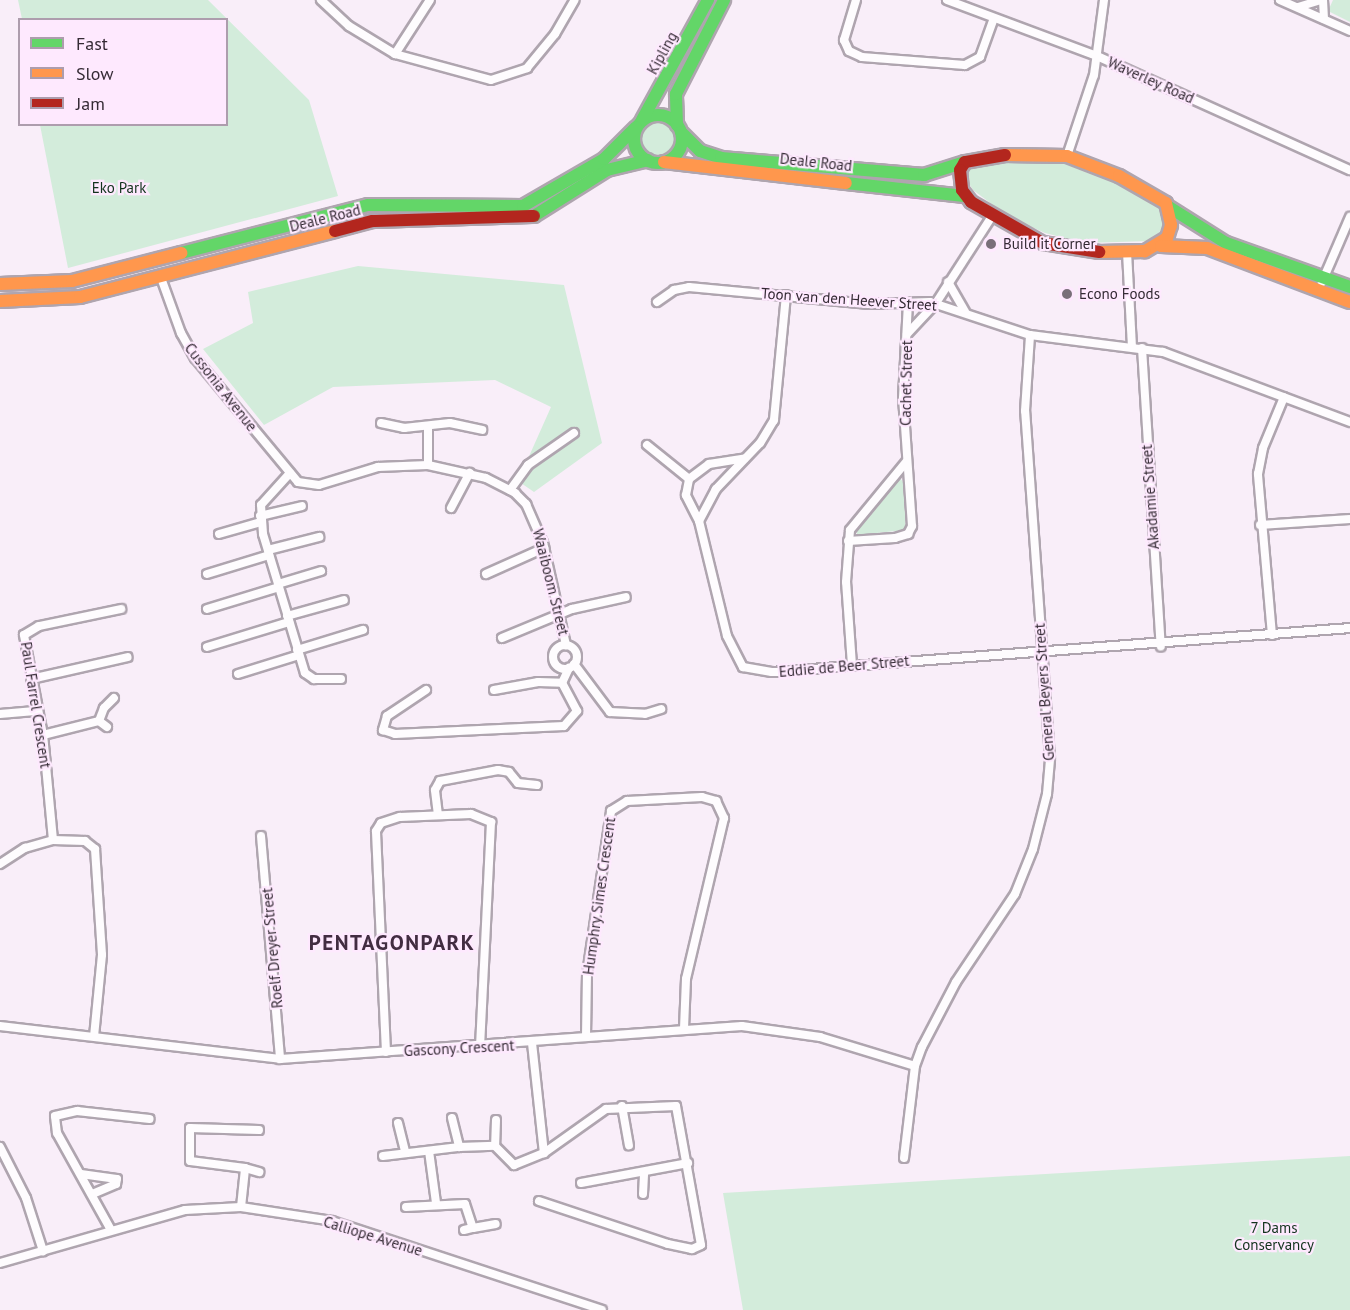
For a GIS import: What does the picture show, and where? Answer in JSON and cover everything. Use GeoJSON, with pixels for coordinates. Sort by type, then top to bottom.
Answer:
{"type":"FeatureCollection","features":[{"type":"Feature","properties":{"kind":"street"},"geometry":{"type":"LineString","coordinates":[[321,0],[349,26],[395,54],[483,79],[511,76],[541,54],[575,0]]}},
{"type":"Feature","properties":{"kind":"street"},"geometry":{"type":"LineString","coordinates":[[395,54],[430,0]]}},
{"type":"Feature","properties":{"kind":"street","name":"Kipling"},"geometry":{"type":"LineString","coordinates":[[639,124],[708,0]]}},
{"type":"Feature","properties":{"kind":"street","name":"Kipling"},"geometry":{"type":"LineString","coordinates":[[679,128],[676,94],[724,0]]}},
{"type":"Feature","properties":{"kind":"street"},"geometry":{"type":"LineString","coordinates":[[856,0],[844,40],[849,51],[862,57],[964,65],[980,57],[994,18]]}},
{"type":"Feature","properties":{"kind":"street","name":"Waverley Road"},"geometry":{"type":"LineString","coordinates":[[947,0],[1097,56],[1350,170]]}},
{"type":"Feature","properties":{"kind":"street"},"geometry":{"type":"LineString","coordinates":[[1104,0],[1097,56],[1067,156],[1119,176],[1226,243],[1350,287]]}},
{"type":"Feature","properties":{"kind":"street"},"geometry":{"type":"LineString","coordinates":[[1280,0],[1350,31]]}},
{"type":"Feature","properties":{"kind":"street"},"geometry":{"type":"LineString","coordinates":[[1298,7],[1322,0],[1324,20]]}},
{"type":"Feature","properties":{"kind":"street"},"geometry":{"type":"LineString","coordinates":[[656,115],[679,128],[676,154],[664,162],[648,160],[634,143],[639,124],[656,115]]}},
{"type":"Feature","properties":{"kind":"street","name":"Deale Road"},"geometry":{"type":"LineString","coordinates":[[0,284],[62,283],[368,205],[523,206],[604,159],[639,124]]}},
{"type":"Feature","properties":{"kind":"street","name":"Deale Road"},"geometry":{"type":"LineString","coordinates":[[679,128],[700,151],[721,158],[924,175],[991,156],[1067,156]]}},
{"type":"Feature","properties":{"kind":"street","name":"Deale Road"},"geometry":{"type":"LineString","coordinates":[[0,301],[64,300],[296,240],[390,219],[529,219],[607,170],[648,160]]}},
{"type":"Feature","properties":{"kind":"street","name":"Deale Road"},"geometry":{"type":"LineString","coordinates":[[664,162],[964,196],[992,216],[1055,246],[1126,252]]}},
{"type":"Feature","properties":{"kind":"street"},"geometry":{"type":"LineString","coordinates":[[964,196],[960,176],[965,162]]}},
{"type":"Feature","properties":{"kind":"street"},"geometry":{"type":"LineString","coordinates":[[1161,246],[1171,225],[1169,207]]}},
{"type":"Feature","properties":{"kind":"street"},"geometry":{"type":"LineString","coordinates":[[907,334],[936,303],[992,216]]}},
{"type":"Feature","properties":{"kind":"street"},"geometry":{"type":"LineString","coordinates":[[1319,290],[1350,217]]}},
{"type":"Feature","properties":{"kind":"street"},"geometry":{"type":"LineString","coordinates":[[291,223],[296,240]]}},
{"type":"Feature","properties":{"kind":"street"},"geometry":{"type":"LineString","coordinates":[[1126,252],[1161,246],[1207,248],[1350,302]]}},
{"type":"Feature","properties":{"kind":"street","name":"Akadamie Street"},"geometry":{"type":"LineString","coordinates":[[1126,252],[1137,347],[1161,646]]}},
{"type":"Feature","properties":{"kind":"street"},"geometry":{"type":"LineString","coordinates":[[132,265],[160,275],[159,261],[168,255]]}},
{"type":"Feature","properties":{"kind":"street","name":"Cussonia Avenue"},"geometry":{"type":"LineString","coordinates":[[160,275],[191,352],[290,473],[304,484]]}},
{"type":"Feature","properties":{"kind":"street"},"geometry":{"type":"LineString","coordinates":[[948,282],[965,311]]}},
{"type":"Feature","properties":{"kind":"street","name":"Toon van den Heever Street"},"geometry":{"type":"LineString","coordinates":[[657,302],[674,290],[689,287],[908,303],[936,303],[1030,335],[1137,347],[1350,422]]}},
{"type":"Feature","properties":{"kind":"street"},"geometry":{"type":"LineString","coordinates":[[699,521],[716,489],[768,431],[777,411],[786,295]]}},
{"type":"Feature","properties":{"kind":"street","name":"Cachet Street"},"geometry":{"type":"LineString","coordinates":[[848,541],[895,538],[911,531],[903,398],[908,303]]}},
{"type":"Feature","properties":{"kind":"street","name":"General Beyers Street"},"geometry":{"type":"LineString","coordinates":[[904,1158],[915,1066],[943,1004],[1001,920],[1033,849],[1047,794],[1050,758],[1025,411],[1030,335]]}},
{"type":"Feature","properties":{"kind":"street"},"geometry":{"type":"LineString","coordinates":[[1272,635],[1260,525],[1260,459],[1284,397]]}},
{"type":"Feature","properties":{"kind":"street"},"geometry":{"type":"LineString","coordinates":[[381,423],[428,426],[450,423],[482,430]]}},
{"type":"Feature","properties":{"kind":"street"},"geometry":{"type":"LineString","coordinates":[[428,426],[428,465]]}},
{"type":"Feature","properties":{"kind":"street"},"geometry":{"type":"LineString","coordinates":[[510,490],[528,465],[574,433]]}},
{"type":"Feature","properties":{"kind":"street"},"geometry":{"type":"LineString","coordinates":[[647,445],[689,480]]}},
{"type":"Feature","properties":{"kind":"street"},"geometry":{"type":"LineString","coordinates":[[699,521],[686,495],[689,480],[709,465],[745,458]]}},
{"type":"Feature","properties":{"kind":"street"},"geometry":{"type":"LineString","coordinates":[[852,665],[848,541],[856,517],[906,462]]}},
{"type":"Feature","properties":{"kind":"street","name":"Waaiboom Street"},"geometry":{"type":"LineString","coordinates":[[304,484],[319,485],[378,466],[428,465],[470,473],[510,490],[526,504],[544,548],[566,645],[574,650],[571,666],[558,667],[553,660],[554,651],[566,645]]}},
{"type":"Feature","properties":{"kind":"street"},"geometry":{"type":"LineString","coordinates":[[290,473],[264,499],[261,519],[269,553],[298,652],[309,677],[341,679]]}},
{"type":"Feature","properties":{"kind":"street"},"geometry":{"type":"LineString","coordinates":[[451,508],[470,473]]}},
{"type":"Feature","properties":{"kind":"street"},"geometry":{"type":"LineString","coordinates":[[219,534],[302,506]]}},
{"type":"Feature","properties":{"kind":"street"},"geometry":{"type":"LineString","coordinates":[[1260,525],[1350,519]]}},
{"type":"Feature","properties":{"kind":"street","name":"Eddie de Beer Street"},"geometry":{"type":"LineString","coordinates":[[699,521],[727,636],[743,667],[772,672],[1041,651],[1161,646],[1350,628]]}},
{"type":"Feature","properties":{"kind":"street"},"geometry":{"type":"LineString","coordinates":[[207,574],[319,537]]}},
{"type":"Feature","properties":{"kind":"street"},"geometry":{"type":"LineString","coordinates":[[486,574],[544,548]]}},
{"type":"Feature","properties":{"kind":"street"},"geometry":{"type":"LineString","coordinates":[[207,609],[321,571]]}},
{"type":"Feature","properties":{"kind":"street"},"geometry":{"type":"LineString","coordinates":[[502,638],[560,615],[626,597]]}},
{"type":"Feature","properties":{"kind":"street"},"geometry":{"type":"LineString","coordinates":[[207,647],[344,600]]}},
{"type":"Feature","properties":{"kind":"street","name":"Paul Farrel Crescent"},"geometry":{"type":"LineString","coordinates":[[53,840],[43,735],[23,640],[28,631],[121,609]]}},
{"type":"Feature","properties":{"kind":"street"},"geometry":{"type":"LineString","coordinates":[[238,674],[363,630]]}},
{"type":"Feature","properties":{"kind":"street"},"geometry":{"type":"LineString","coordinates":[[31,679],[128,657]]}},
{"type":"Feature","properties":{"kind":"street"},"geometry":{"type":"LineString","coordinates":[[562,683],[571,666],[610,712],[645,714],[661,709]]}},
{"type":"Feature","properties":{"kind":"street"},"geometry":{"type":"LineString","coordinates":[[494,690],[538,682],[562,683]]}},
{"type":"Feature","properties":{"kind":"street"},"geometry":{"type":"LineString","coordinates":[[426,690],[387,716],[384,730],[395,734],[564,726],[578,711],[562,683]]}},
{"type":"Feature","properties":{"kind":"street"},"geometry":{"type":"LineString","coordinates":[[99,721],[104,708],[114,698]]}},
{"type":"Feature","properties":{"kind":"street"},"geometry":{"type":"LineString","coordinates":[[0,714],[38,711]]}},
{"type":"Feature","properties":{"kind":"street"},"geometry":{"type":"LineString","coordinates":[[99,721],[107,727]]}},
{"type":"Feature","properties":{"kind":"street"},"geometry":{"type":"LineString","coordinates":[[43,735],[99,721]]}},
{"type":"Feature","properties":{"kind":"street"},"geometry":{"type":"LineString","coordinates":[[438,814],[435,790],[440,781],[498,770],[509,772],[518,783],[537,785]]}},
{"type":"Feature","properties":{"kind":"street","name":"Humphry Simes Crescent"},"geometry":{"type":"LineString","coordinates":[[586,1037],[587,974],[611,811],[627,801],[702,797],[716,801],[724,818],[692,946],[684,1029]]}},
{"type":"Feature","properties":{"kind":"street"},"geometry":{"type":"LineString","coordinates":[[386,1052],[376,831],[389,819],[438,814],[482,815],[492,827],[480,1046]]}},
{"type":"Feature","properties":{"kind":"street","name":"Roelf Dreyer Street"},"geometry":{"type":"LineString","coordinates":[[261,836],[280,1059]]}},
{"type":"Feature","properties":{"kind":"street"},"geometry":{"type":"LineString","coordinates":[[0,864],[25,848],[53,840],[85,841],[98,858],[102,955],[94,1036]]}},
{"type":"Feature","properties":{"kind":"street","name":"Gascony Crescent"},"geometry":{"type":"LineString","coordinates":[[0,1026],[280,1059],[532,1043],[742,1026],[794,1031],[915,1066]]}},
{"type":"Feature","properties":{"kind":"street"},"geometry":{"type":"LineString","coordinates":[[532,1043],[544,1153]]}},
{"type":"Feature","properties":{"kind":"street"},"geometry":{"type":"LineString","coordinates":[[622,1106],[629,1145]]}},
{"type":"Feature","properties":{"kind":"street"},"geometry":{"type":"LineString","coordinates":[[496,1120],[495,1146],[514,1166],[544,1153],[597,1112],[622,1106],[675,1106],[701,1241],[698,1248],[668,1244],[539,1201]]}},
{"type":"Feature","properties":{"kind":"street"},"geometry":{"type":"LineString","coordinates":[[111,1230],[55,1127],[58,1113],[150,1119]]}},
{"type":"Feature","properties":{"kind":"street"},"geometry":{"type":"LineString","coordinates":[[452,1118],[459,1147]]}},
{"type":"Feature","properties":{"kind":"street"},"geometry":{"type":"LineString","coordinates":[[398,1123],[405,1152]]}},
{"type":"Feature","properties":{"kind":"street"},"geometry":{"type":"LineString","coordinates":[[258,1172],[245,1168],[190,1161],[190,1128],[259,1130]]}},
{"type":"Feature","properties":{"kind":"street"},"geometry":{"type":"LineString","coordinates":[[383,1156],[459,1147],[495,1146]]}},
{"type":"Feature","properties":{"kind":"street"},"geometry":{"type":"LineString","coordinates":[[0,1147],[26,1198],[43,1251]]}},
{"type":"Feature","properties":{"kind":"street"},"geometry":{"type":"LineString","coordinates":[[429,1150],[436,1203]]}},
{"type":"Feature","properties":{"kind":"street"},"geometry":{"type":"LineString","coordinates":[[581,1183],[688,1164]]}},
{"type":"Feature","properties":{"kind":"street"},"geometry":{"type":"LineString","coordinates":[[241,1207],[245,1168]]}},
{"type":"Feature","properties":{"kind":"street"},"geometry":{"type":"LineString","coordinates":[[643,1194],[644,1173]]}},
{"type":"Feature","properties":{"kind":"street"},"geometry":{"type":"LineString","coordinates":[[81,1174],[117,1179],[116,1184],[93,1194]]}},
{"type":"Feature","properties":{"kind":"street"},"geometry":{"type":"LineString","coordinates":[[406,1207],[436,1203],[465,1204],[473,1228]]}},
{"type":"Feature","properties":{"kind":"street","name":"Calliope Avenue"},"geometry":{"type":"LineString","coordinates":[[0,1263],[185,1210],[241,1207],[332,1221],[586,1308],[602,1310]]}},
{"type":"Feature","properties":{"kind":"street"},"geometry":{"type":"LineString","coordinates":[[464,1230],[496,1224]]}},
{"type":"Feature","properties":{"kind":"green space","name":"Eko Park"},"geometry":{"type":"Polygon","coordinates":[[[18,0],[208,0],[226,18],[22,18],[18,0]]]}},
{"type":"Feature","properties":{"kind":"green space"},"geometry":{"type":"Polygon","coordinates":[[[1333,0],[1350,0],[1350,22],[1328,11],[1333,0]]]}},
{"type":"Feature","properties":{"kind":"green space","name":"Eko Park"},"geometry":{"type":"Polygon","coordinates":[[[228,20],[309,100],[338,196],[68,268],[40,126],[228,126],[228,20]]]}},
{"type":"Feature","properties":{"kind":"green space"},"geometry":{"type":"Polygon","coordinates":[[[656,120],[670,125],[675,139],[670,153],[656,158],[642,153],[637,139],[642,125],[656,120]]]}},
{"type":"Feature","properties":{"kind":"green space"},"geometry":{"type":"Polygon","coordinates":[[[981,157],[1082,162],[1165,208],[1162,235],[1151,241],[1084,243],[1045,233],[1009,217],[973,190],[966,179],[968,165],[981,157]]]}},
{"type":"Feature","properties":{"kind":"green space"},"geometry":{"type":"Polygon","coordinates":[[[358,266],[564,285],[602,443],[534,492],[518,481],[551,407],[495,380],[333,387],[264,425],[203,349],[253,323],[248,292],[358,266]]]}},
{"type":"Feature","properties":{"kind":"green space"},"geometry":{"type":"Polygon","coordinates":[[[897,474],[903,482],[906,530],[857,535],[856,526],[897,474]]]}},
{"type":"Feature","properties":{"kind":"green space","name":"7 Dams Conservancy"},"geometry":{"type":"Polygon","coordinates":[[[1350,1156],[1350,1310],[743,1310],[723,1193],[1350,1156]]]}},
{"type":"Feature","properties":{"kind":"traffic: fast"},"geometry":{"type":"LineString","coordinates":[[642,120],[708,0]]}},
{"type":"Feature","properties":{"kind":"traffic: fast"},"geometry":{"type":"LineString","coordinates":[[677,125],[676,94],[724,0]]}},
{"type":"Feature","properties":{"kind":"traffic: fast"},"geometry":{"type":"LineString","coordinates":[[658,115],[675,122],[682,139],[675,156],[658,163],[641,156],[634,139],[641,122],[658,115]]}},
{"type":"Feature","properties":{"kind":"traffic: fast"},"geometry":{"type":"LineString","coordinates":[[181,253],[368,205],[523,206],[604,159],[636,127]]}},
{"type":"Feature","properties":{"kind":"traffic: fast"},"geometry":{"type":"LineString","coordinates":[[681,132],[700,151],[721,158],[924,175],[965,162]]}},
{"type":"Feature","properties":{"kind":"traffic: fast"},"geometry":{"type":"LineString","coordinates":[[534,216],[607,170],[648,160]]}},
{"type":"Feature","properties":{"kind":"traffic: fast"},"geometry":{"type":"LineString","coordinates":[[846,183],[964,196]]}},
{"type":"Feature","properties":{"kind":"traffic: fast"},"geometry":{"type":"LineString","coordinates":[[1169,207],[1226,243],[1350,287]]}},
{"type":"Feature","properties":{"kind":"traffic: slow"},"geometry":{"type":"LineString","coordinates":[[1005,155],[1067,156],[1119,176],[1166,203],[1171,225],[1167,238],[1145,251],[1099,252]]}},
{"type":"Feature","properties":{"kind":"traffic: slow"},"geometry":{"type":"LineString","coordinates":[[664,162],[846,183]]}},
{"type":"Feature","properties":{"kind":"traffic: slow"},"geometry":{"type":"LineString","coordinates":[[0,301],[80,297],[335,231]]}},
{"type":"Feature","properties":{"kind":"traffic: slow"},"geometry":{"type":"LineString","coordinates":[[1161,246],[1207,248],[1350,302]]}},
{"type":"Feature","properties":{"kind":"traffic: slow"},"geometry":{"type":"LineString","coordinates":[[0,284],[72,281],[181,253]]}},
{"type":"Feature","properties":{"kind":"traffic: jam"},"geometry":{"type":"LineString","coordinates":[[1005,155],[965,162],[960,170],[962,190],[971,202],[1043,243],[1099,252]]}},
{"type":"Feature","properties":{"kind":"traffic: jam"},"geometry":{"type":"LineString","coordinates":[[335,231],[373,221],[534,216]]}},
{"type":"Feature","properties":{"kind":"place","name":"Build it Corner"},"geometry":{"type":"Point","coordinates":[991,244]}},
{"type":"Feature","properties":{"kind":"place","name":"Econo Foods"},"geometry":{"type":"Point","coordinates":[1067,294]}},
{"type":"Feature","properties":{"kind":"district","name":"PENTAGONPARK"},"geometry":{"type":"Point","coordinates":[392,943]}}]}
